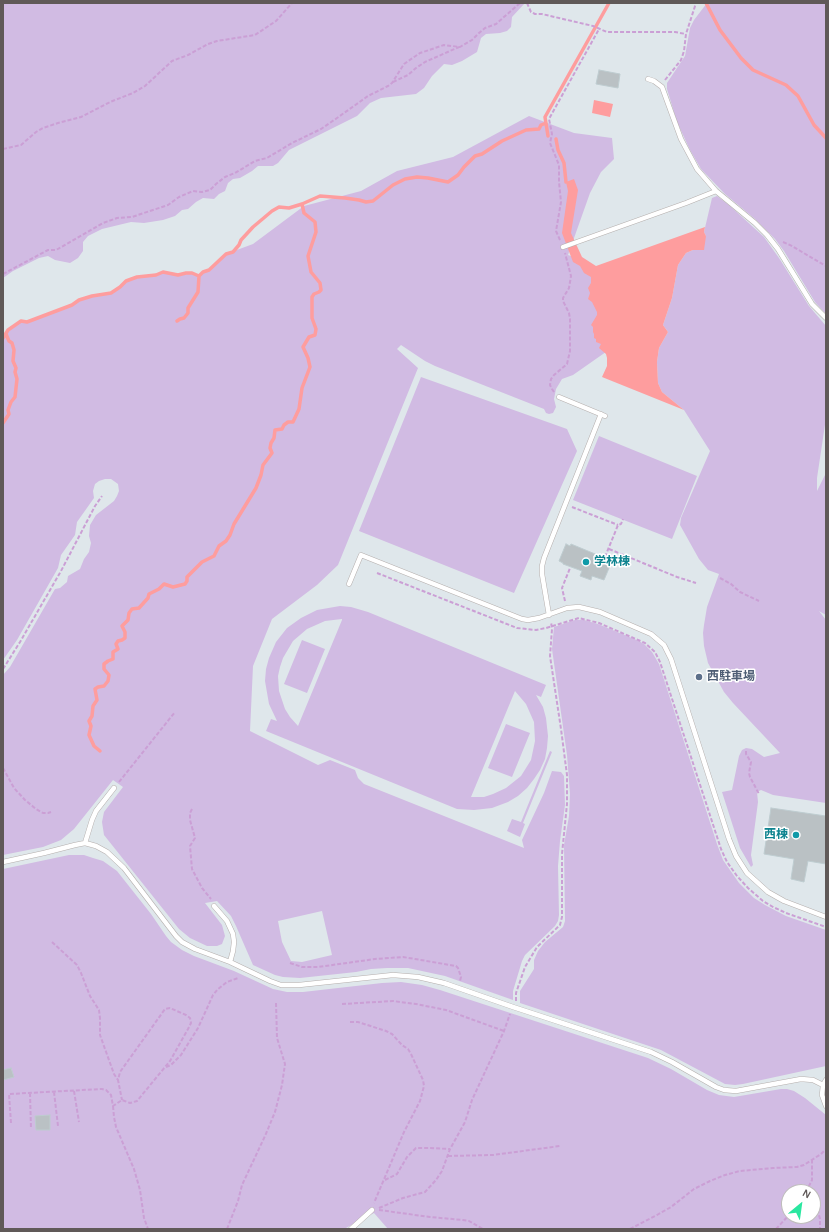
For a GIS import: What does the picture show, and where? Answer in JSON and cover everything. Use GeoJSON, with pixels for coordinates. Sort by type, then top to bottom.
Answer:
{"type":"FeatureCollection","features":[{"type":"Feature","properties":{"kind":"lane"},"geometry":{"type":"LineString","coordinates":[[648,79],[662,87],[674,123],[697,169],[716,191],[755,223],[772,241],[812,304],[826,318]]}},
{"type":"Feature","properties":{"kind":"lane"},"geometry":{"type":"LineString","coordinates":[[564,247],[716,191]]}},
{"type":"Feature","properties":{"kind":"lane"},"geometry":{"type":"LineString","coordinates":[[549,615],[543,580],[542,566],[544,558],[603,415],[559,397]]}},
{"type":"Feature","properties":{"kind":"lane"},"geometry":{"type":"LineString","coordinates":[[349,584],[361,555],[522,619],[534,620],[574,607],[585,607],[652,634],[668,651],[729,839],[736,856],[747,873],[768,892],[784,901],[826,917]]}},
{"type":"Feature","properties":{"kind":"lane"},"geometry":{"type":"LineString","coordinates":[[85,843],[96,811],[114,788]]}},
{"type":"Feature","properties":{"kind":"lane"},"geometry":{"type":"LineString","coordinates":[[3,862],[85,843],[96,846],[107,852],[124,868],[182,942],[195,949],[230,962],[281,985],[299,985],[393,975],[425,978],[651,1052],[724,1090],[736,1091],[801,1079],[825,1082],[822,1095],[826,1106]]}},
{"type":"Feature","properties":{"kind":"lane"},"geometry":{"type":"LineString","coordinates":[[214,906],[227,921],[232,934],[234,942],[230,962]]}},
{"type":"Feature","properties":{"kind":"lane"},"geometry":{"type":"LineString","coordinates":[[351,1229],[372,1210]]}},
{"type":"Feature","properties":{"kind":"path"},"geometry":{"type":"LineString","coordinates":[[3,149],[21,145],[43,128],[81,117],[110,102],[133,93],[144,86],[172,61],[188,56],[208,44],[217,41],[255,35],[276,21],[292,3]]}},
{"type":"Feature","properties":{"kind":"path"},"geometry":{"type":"LineString","coordinates":[[3,274],[48,250],[56,250],[103,223],[117,218],[132,217],[168,205],[179,197],[193,191],[202,192],[210,190],[225,176],[235,174],[255,161],[267,158],[292,143],[321,129],[368,96],[408,75],[425,62],[460,47],[472,40],[485,28],[496,24],[520,3]]}},
{"type":"Feature","properties":{"kind":"path"},"geometry":{"type":"LineString","coordinates":[[527,3],[531,12],[598,28],[607,32],[675,32],[686,34]]}},
{"type":"Feature","properties":{"kind":"path"},"geometry":{"type":"LineString","coordinates":[[662,87],[681,60],[684,51],[686,34],[696,3]]}},
{"type":"Feature","properties":{"kind":"path"},"geometry":{"type":"LineString","coordinates":[[559,397],[552,389],[550,384],[554,375],[564,367],[568,360],[571,328],[569,313],[563,298],[569,288],[571,276],[564,247],[556,231],[561,202],[558,182],[559,165],[550,143],[552,134],[548,119],[598,28]]}},
{"type":"Feature","properties":{"kind":"path"},"geometry":{"type":"LineString","coordinates":[[392,83],[404,64],[420,53],[444,45],[460,47]]}},
{"type":"Feature","properties":{"kind":"path"},"geometry":{"type":"LineString","coordinates":[[772,241],[775,239],[786,243],[826,266]]}},
{"type":"Feature","properties":{"kind":"path"},"geometry":{"type":"LineString","coordinates":[[3,669],[61,571],[95,506],[102,496]]}},
{"type":"Feature","properties":{"kind":"path"},"geometry":{"type":"LineString","coordinates":[[566,504],[618,525]]}},
{"type":"Feature","properties":{"kind":"path"},"geometry":{"type":"LineString","coordinates":[[605,557],[618,525],[621,524],[623,519]]}},
{"type":"Feature","properties":{"kind":"path"},"geometry":{"type":"LineString","coordinates":[[609,549],[677,577],[696,583]]}},
{"type":"Feature","properties":{"kind":"path"},"geometry":{"type":"LineString","coordinates":[[566,602],[562,588],[570,568]]}},
{"type":"Feature","properties":{"kind":"path"},"geometry":{"type":"LineString","coordinates":[[377,572],[517,628],[536,630],[574,619],[585,618],[639,640],[651,648],[655,652],[660,662],[727,862],[748,888],[763,901],[786,913],[826,927]]}},
{"type":"Feature","properties":{"kind":"path"},"geometry":{"type":"LineString","coordinates":[[720,578],[731,584],[740,592],[758,601]]}},
{"type":"Feature","properties":{"kind":"path"},"geometry":{"type":"LineString","coordinates":[[513,1007],[516,1002],[516,993],[522,975],[532,954],[562,922],[562,854],[567,804],[567,783],[562,729],[550,656],[552,626],[549,615]]}},
{"type":"Feature","properties":{"kind":"path"},"geometry":{"type":"LineString","coordinates":[[114,788],[175,712]]}},
{"type":"Feature","properties":{"kind":"path"},"geometry":{"type":"LineString","coordinates":[[746,751],[746,754],[751,762],[749,773],[750,777],[760,794]]}},
{"type":"Feature","properties":{"kind":"path"},"geometry":{"type":"LineString","coordinates":[[3,768],[14,788],[25,800],[43,813],[51,812]]}},
{"type":"Feature","properties":{"kind":"path"},"geometry":{"type":"LineString","coordinates":[[192,808],[190,820],[195,838],[190,846],[192,869],[214,906]]}},
{"type":"Feature","properties":{"kind":"path"},"geometry":{"type":"LineString","coordinates":[[52,942],[77,965],[90,996],[99,1010],[100,1035],[114,1074],[118,1080],[122,1100]]}},
{"type":"Feature","properties":{"kind":"path"},"geometry":{"type":"LineString","coordinates":[[290,963],[302,967],[318,967],[388,958],[427,960],[456,966],[461,977],[458,988]]}},
{"type":"Feature","properties":{"kind":"path"},"geometry":{"type":"LineString","coordinates":[[164,1068],[171,1066],[181,1055],[198,1028],[213,995],[227,982],[238,978]]}},
{"type":"Feature","properties":{"kind":"path"},"geometry":{"type":"LineString","coordinates":[[342,1004],[387,1001],[416,1004],[446,1010],[504,1031]]}},
{"type":"Feature","properties":{"kind":"path"},"geometry":{"type":"LineString","coordinates":[[227,1229],[238,1201],[242,1185],[275,1112],[282,1085],[285,1064],[277,1038],[276,1003]]}},
{"type":"Feature","properties":{"kind":"path"},"geometry":{"type":"LineString","coordinates":[[118,1080],[120,1072],[165,1009],[170,1008],[190,1018],[191,1023],[188,1029],[164,1068],[137,1101],[130,1103],[122,1100]]}},
{"type":"Feature","properties":{"kind":"path"},"geometry":{"type":"LineString","coordinates":[[483,1229],[469,1221],[376,1209],[404,1198],[425,1192],[436,1180],[442,1171],[450,1149],[465,1122],[472,1100],[510,1015]]}},
{"type":"Feature","properties":{"kind":"path"},"geometry":{"type":"LineString","coordinates":[[350,1022],[358,1022],[392,1034],[408,1049],[423,1080],[424,1086],[420,1101],[404,1132],[372,1210]]}},
{"type":"Feature","properties":{"kind":"path"},"geometry":{"type":"LineString","coordinates":[[11,1123],[9,1094],[106,1090],[111,1095],[116,1127],[134,1169],[140,1190],[144,1218],[148,1229]]}},
{"type":"Feature","properties":{"kind":"path"},"geometry":{"type":"LineString","coordinates":[[74,1091],[79,1122]]}},
{"type":"Feature","properties":{"kind":"path"},"geometry":{"type":"LineString","coordinates":[[54,1092],[58,1126]]}},
{"type":"Feature","properties":{"kind":"path"},"geometry":{"type":"LineString","coordinates":[[30,1093],[31,1130]]}},
{"type":"Feature","properties":{"kind":"path"},"geometry":{"type":"LineString","coordinates":[[113,1106],[122,1100]]}},
{"type":"Feature","properties":{"kind":"path"},"geometry":{"type":"LineString","coordinates":[[448,1156],[493,1155],[560,1146]]}},
{"type":"Feature","properties":{"kind":"path"},"geometry":{"type":"LineString","coordinates":[[384,1180],[397,1174],[407,1157],[416,1148],[450,1149]]}},
{"type":"Feature","properties":{"kind":"path"},"geometry":{"type":"LineString","coordinates":[[630,1229],[671,1207],[694,1189],[725,1175],[756,1169],[797,1167],[804,1165],[826,1149]]}},
{"type":"Feature","properties":{"kind":"path"},"geometry":{"type":"LineString","coordinates":[[810,1184],[812,1180],[812,1160]]}},
{"type":"Feature","properties":{"kind":"shaded area"},"geometry":{"type":"Polygon","coordinates":[[[3,3],[525,3],[512,17],[511,27],[507,31],[486,34],[481,38],[477,52],[452,65],[444,64],[432,76],[424,88],[416,94],[381,98],[370,103],[357,116],[289,150],[278,163],[273,166],[258,166],[240,178],[233,179],[228,183],[225,191],[214,199],[203,198],[188,209],[182,210],[175,216],[163,220],[144,223],[131,222],[102,229],[88,236],[83,242],[83,251],[78,258],[70,263],[55,260],[48,256],[39,258],[13,271],[3,278],[3,3]]]}},
{"type":"Feature","properties":{"kind":"shaded area"},"geometry":{"type":"Polygon","coordinates":[[[707,3],[826,3],[826,314],[815,302],[775,239],[755,219],[725,194],[701,169],[677,122],[667,89],[667,83],[685,56],[690,28],[694,20],[707,3]]]}},
{"type":"Feature","properties":{"kind":"shaded area"},"geometry":{"type":"Polygon","coordinates":[[[594,100],[613,104],[610,117],[592,113],[594,100]]]}},
{"type":"Feature","properties":{"kind":"shaded area"},"geometry":{"type":"Polygon","coordinates":[[[529,116],[574,133],[612,138],[614,159],[601,172],[590,193],[568,255],[588,262],[613,347],[573,375],[562,379],[556,389],[554,399],[556,407],[553,413],[549,414],[546,413],[544,409],[435,366],[401,345],[397,349],[418,368],[338,565],[317,585],[272,619],[253,666],[250,731],[318,765],[330,760],[355,770],[358,778],[364,784],[524,848],[522,840],[544,793],[552,771],[561,772],[564,776],[565,805],[558,866],[558,921],[555,926],[525,955],[513,991],[513,1000],[445,976],[408,968],[371,969],[300,978],[275,975],[253,965],[231,916],[217,901],[205,903],[222,925],[225,936],[222,944],[217,946],[207,946],[190,938],[179,929],[104,835],[102,822],[104,812],[123,787],[113,780],[74,829],[61,840],[43,847],[3,855],[3,675],[10,667],[55,589],[60,588],[67,582],[68,576],[80,569],[89,552],[91,543],[89,536],[90,525],[96,515],[114,501],[119,491],[118,484],[111,479],[105,479],[95,484],[93,491],[94,498],[77,522],[75,535],[61,555],[58,568],[17,640],[3,660],[3,338],[8,330],[21,321],[27,322],[72,305],[79,300],[111,293],[126,281],[137,277],[156,275],[163,272],[178,275],[192,273],[199,276],[203,272],[209,270],[226,254],[253,244],[304,206],[361,191],[397,171],[453,157],[529,116]],[[322,911],[278,921],[282,942],[291,961],[302,962],[332,955],[322,911]]]}},
{"type":"Feature","properties":{"kind":"shaded area"},"geometry":{"type":"Polygon","coordinates":[[[574,179],[578,190],[571,233],[582,257],[596,266],[705,227],[704,232],[706,236],[704,250],[693,250],[686,253],[678,265],[672,298],[663,325],[668,332],[659,348],[657,362],[658,383],[662,392],[684,410],[602,377],[607,366],[607,358],[606,354],[599,348],[601,344],[596,342],[596,339],[594,338],[593,327],[591,325],[597,315],[597,312],[592,302],[588,299],[590,293],[588,288],[591,283],[591,277],[584,273],[580,266],[573,262],[562,233],[568,191],[566,182],[574,179]]]}},
{"type":"Feature","properties":{"kind":"shaded area"},"geometry":{"type":"Polygon","coordinates":[[[717,196],[764,237],[809,306],[826,326],[826,418],[817,478],[817,491],[826,473],[826,615],[819,611],[826,620],[826,803],[773,795],[761,790],[757,792],[758,802],[751,855],[753,865],[751,867],[740,848],[722,792],[732,790],[739,756],[742,750],[746,748],[752,749],[764,757],[780,753],[724,692],[708,663],[703,633],[707,607],[719,574],[708,570],[699,559],[680,525],[681,518],[710,451],[684,410],[662,392],[658,383],[657,362],[659,348],[668,332],[663,325],[672,298],[678,265],[686,253],[693,250],[706,236],[704,232],[712,198],[717,196]]]}},
{"type":"Feature","properties":{"kind":"shaded area"},"geometry":{"type":"Polygon","coordinates":[[[421,377],[567,429],[577,451],[514,593],[359,531],[421,377]]]}},
{"type":"Feature","properties":{"kind":"shaded area"},"geometry":{"type":"Polygon","coordinates":[[[599,436],[697,476],[672,539],[573,500],[599,436]]]}},
{"type":"Feature","properties":{"kind":"shaded area"},"geometry":{"type":"Polygon","coordinates":[[[340,606],[351,607],[368,612],[546,685],[541,697],[536,695],[543,707],[546,718],[548,736],[545,759],[540,770],[527,788],[508,802],[492,808],[474,810],[457,809],[266,731],[271,719],[277,721],[269,704],[265,681],[269,658],[276,642],[287,628],[301,618],[317,610],[340,606]],[[342,620],[325,621],[307,629],[293,641],[283,658],[278,676],[279,691],[285,709],[298,726],[342,620]],[[515,691],[471,797],[484,797],[506,788],[521,776],[531,760],[535,741],[534,722],[526,704],[515,691]]]}},
{"type":"Feature","properties":{"kind":"shaded area"},"geometry":{"type":"Polygon","coordinates":[[[575,620],[584,620],[598,624],[639,641],[652,652],[659,664],[723,860],[739,883],[754,898],[786,916],[826,930],[826,1066],[743,1084],[725,1084],[661,1050],[520,1003],[520,991],[534,969],[534,960],[538,951],[545,942],[563,927],[565,921],[564,845],[569,816],[570,794],[567,755],[552,649],[554,627],[575,620]]]}},
{"type":"Feature","properties":{"kind":"shaded area"},"geometry":{"type":"Polygon","coordinates":[[[302,640],[325,649],[307,693],[284,684],[302,640]]]}},
{"type":"Feature","properties":{"kind":"shaded area"},"geometry":{"type":"Polygon","coordinates":[[[506,724],[530,733],[512,777],[488,768],[506,724]]]}},
{"type":"Feature","properties":{"kind":"shaded area"},"geometry":{"type":"Polygon","coordinates":[[[550,751],[552,752],[523,823],[525,824],[520,837],[507,831],[512,819],[521,822],[550,751]]]}},
{"type":"Feature","properties":{"kind":"shaded area"},"geometry":{"type":"Polygon","coordinates":[[[69,855],[84,855],[103,861],[117,871],[151,914],[166,936],[171,942],[182,950],[273,989],[287,992],[303,992],[382,983],[401,982],[422,985],[648,1058],[719,1095],[734,1097],[787,1089],[794,1091],[805,1098],[826,1115],[826,1229],[388,1229],[374,1213],[344,1229],[3,1229],[3,869],[69,855]]]}},
{"type":"Feature","properties":{"kind":"building"},"geometry":{"type":"Polygon","coordinates":[[[599,70],[620,74],[618,88],[596,84],[599,70]]]}},
{"type":"Feature","properties":{"kind":"building","name":"学林棟"},"geometry":{"type":"Polygon","coordinates":[[[566,544],[570,546],[571,544],[612,561],[604,580],[592,576],[591,580],[580,576],[582,571],[559,561],[566,544]]]}},
{"type":"Feature","properties":{"kind":"building","name":"西棟"},"geometry":{"type":"Polygon","coordinates":[[[771,808],[826,816],[826,864],[808,861],[804,882],[791,879],[794,859],[764,854],[771,808]]]}},
{"type":"Feature","properties":{"kind":"building"},"geometry":{"type":"Polygon","coordinates":[[[11,1068],[14,1077],[3,1080],[3,1070],[11,1068]]]}},
{"type":"Feature","properties":{"kind":"building"},"geometry":{"type":"Polygon","coordinates":[[[50,1115],[50,1130],[36,1130],[35,1116],[50,1115]]]}},
{"type":"Feature","properties":{"kind":"waterway"},"geometry":{"type":"LineString","coordinates":[[548,136],[545,117],[609,3]]}},
{"type":"Feature","properties":{"kind":"waterway"},"geometry":{"type":"LineString","coordinates":[[706,3],[720,30],[741,58],[753,70],[786,85],[798,96],[814,125],[826,138]]}},
{"type":"Feature","properties":{"kind":"waterway"},"geometry":{"type":"LineString","coordinates":[[3,338],[8,330],[21,321],[27,322],[72,305],[79,300],[111,293],[126,281],[137,277],[156,275],[163,272],[178,275],[192,273],[199,276],[203,272],[209,270],[226,254],[233,252],[241,240],[253,227],[279,207],[289,208],[320,196],[345,198],[366,202],[373,201],[393,185],[405,179],[417,177],[448,182],[458,175],[475,156],[482,154],[502,141],[526,130],[539,129],[541,125],[546,123]]}},
{"type":"Feature","properties":{"kind":"waterway"},"geometry":{"type":"LineString","coordinates":[[556,139],[558,150],[564,163],[566,182]]}},
{"type":"Feature","properties":{"kind":"waterway"},"geometry":{"type":"LineString","coordinates":[[100,751],[94,746],[89,735],[91,726],[89,721],[92,716],[93,706],[97,700],[95,689],[104,686],[108,681],[109,675],[104,669],[104,664],[113,659],[113,652],[118,649],[116,644],[118,641],[125,638],[125,632],[122,626],[128,620],[129,613],[132,609],[139,608],[148,598],[149,594],[159,589],[164,584],[173,587],[185,584],[187,577],[202,562],[214,556],[219,546],[226,541],[230,535],[234,524],[256,488],[263,465],[272,453],[270,448],[275,430],[282,429],[288,422],[293,422],[299,409],[302,388],[310,367],[303,347],[309,337],[315,335],[316,329],[312,318],[312,297],[321,290],[320,283],[311,272],[308,256],[316,232],[315,222],[304,213],[302,204]]}},
{"type":"Feature","properties":{"kind":"waterway"},"geometry":{"type":"LineString","coordinates":[[177,321],[184,318],[188,313],[188,308],[198,292],[199,276]]}},
{"type":"Feature","properties":{"kind":"waterway"},"geometry":{"type":"LineString","coordinates":[[3,423],[9,414],[8,410],[15,397],[17,379],[15,372],[16,368],[13,361],[14,350],[12,343],[9,341],[6,334]]}},
{"type":"Feature","properties":{"kind":"place","name":"学林棟"},"geometry":{"type":"Point","coordinates":[586,562]}},
{"type":"Feature","properties":{"kind":"place","name":"西駐車場"},"geometry":{"type":"Point","coordinates":[699,677]}},
{"type":"Feature","properties":{"kind":"place","name":"西棟"},"geometry":{"type":"Point","coordinates":[796,835]}}]}
